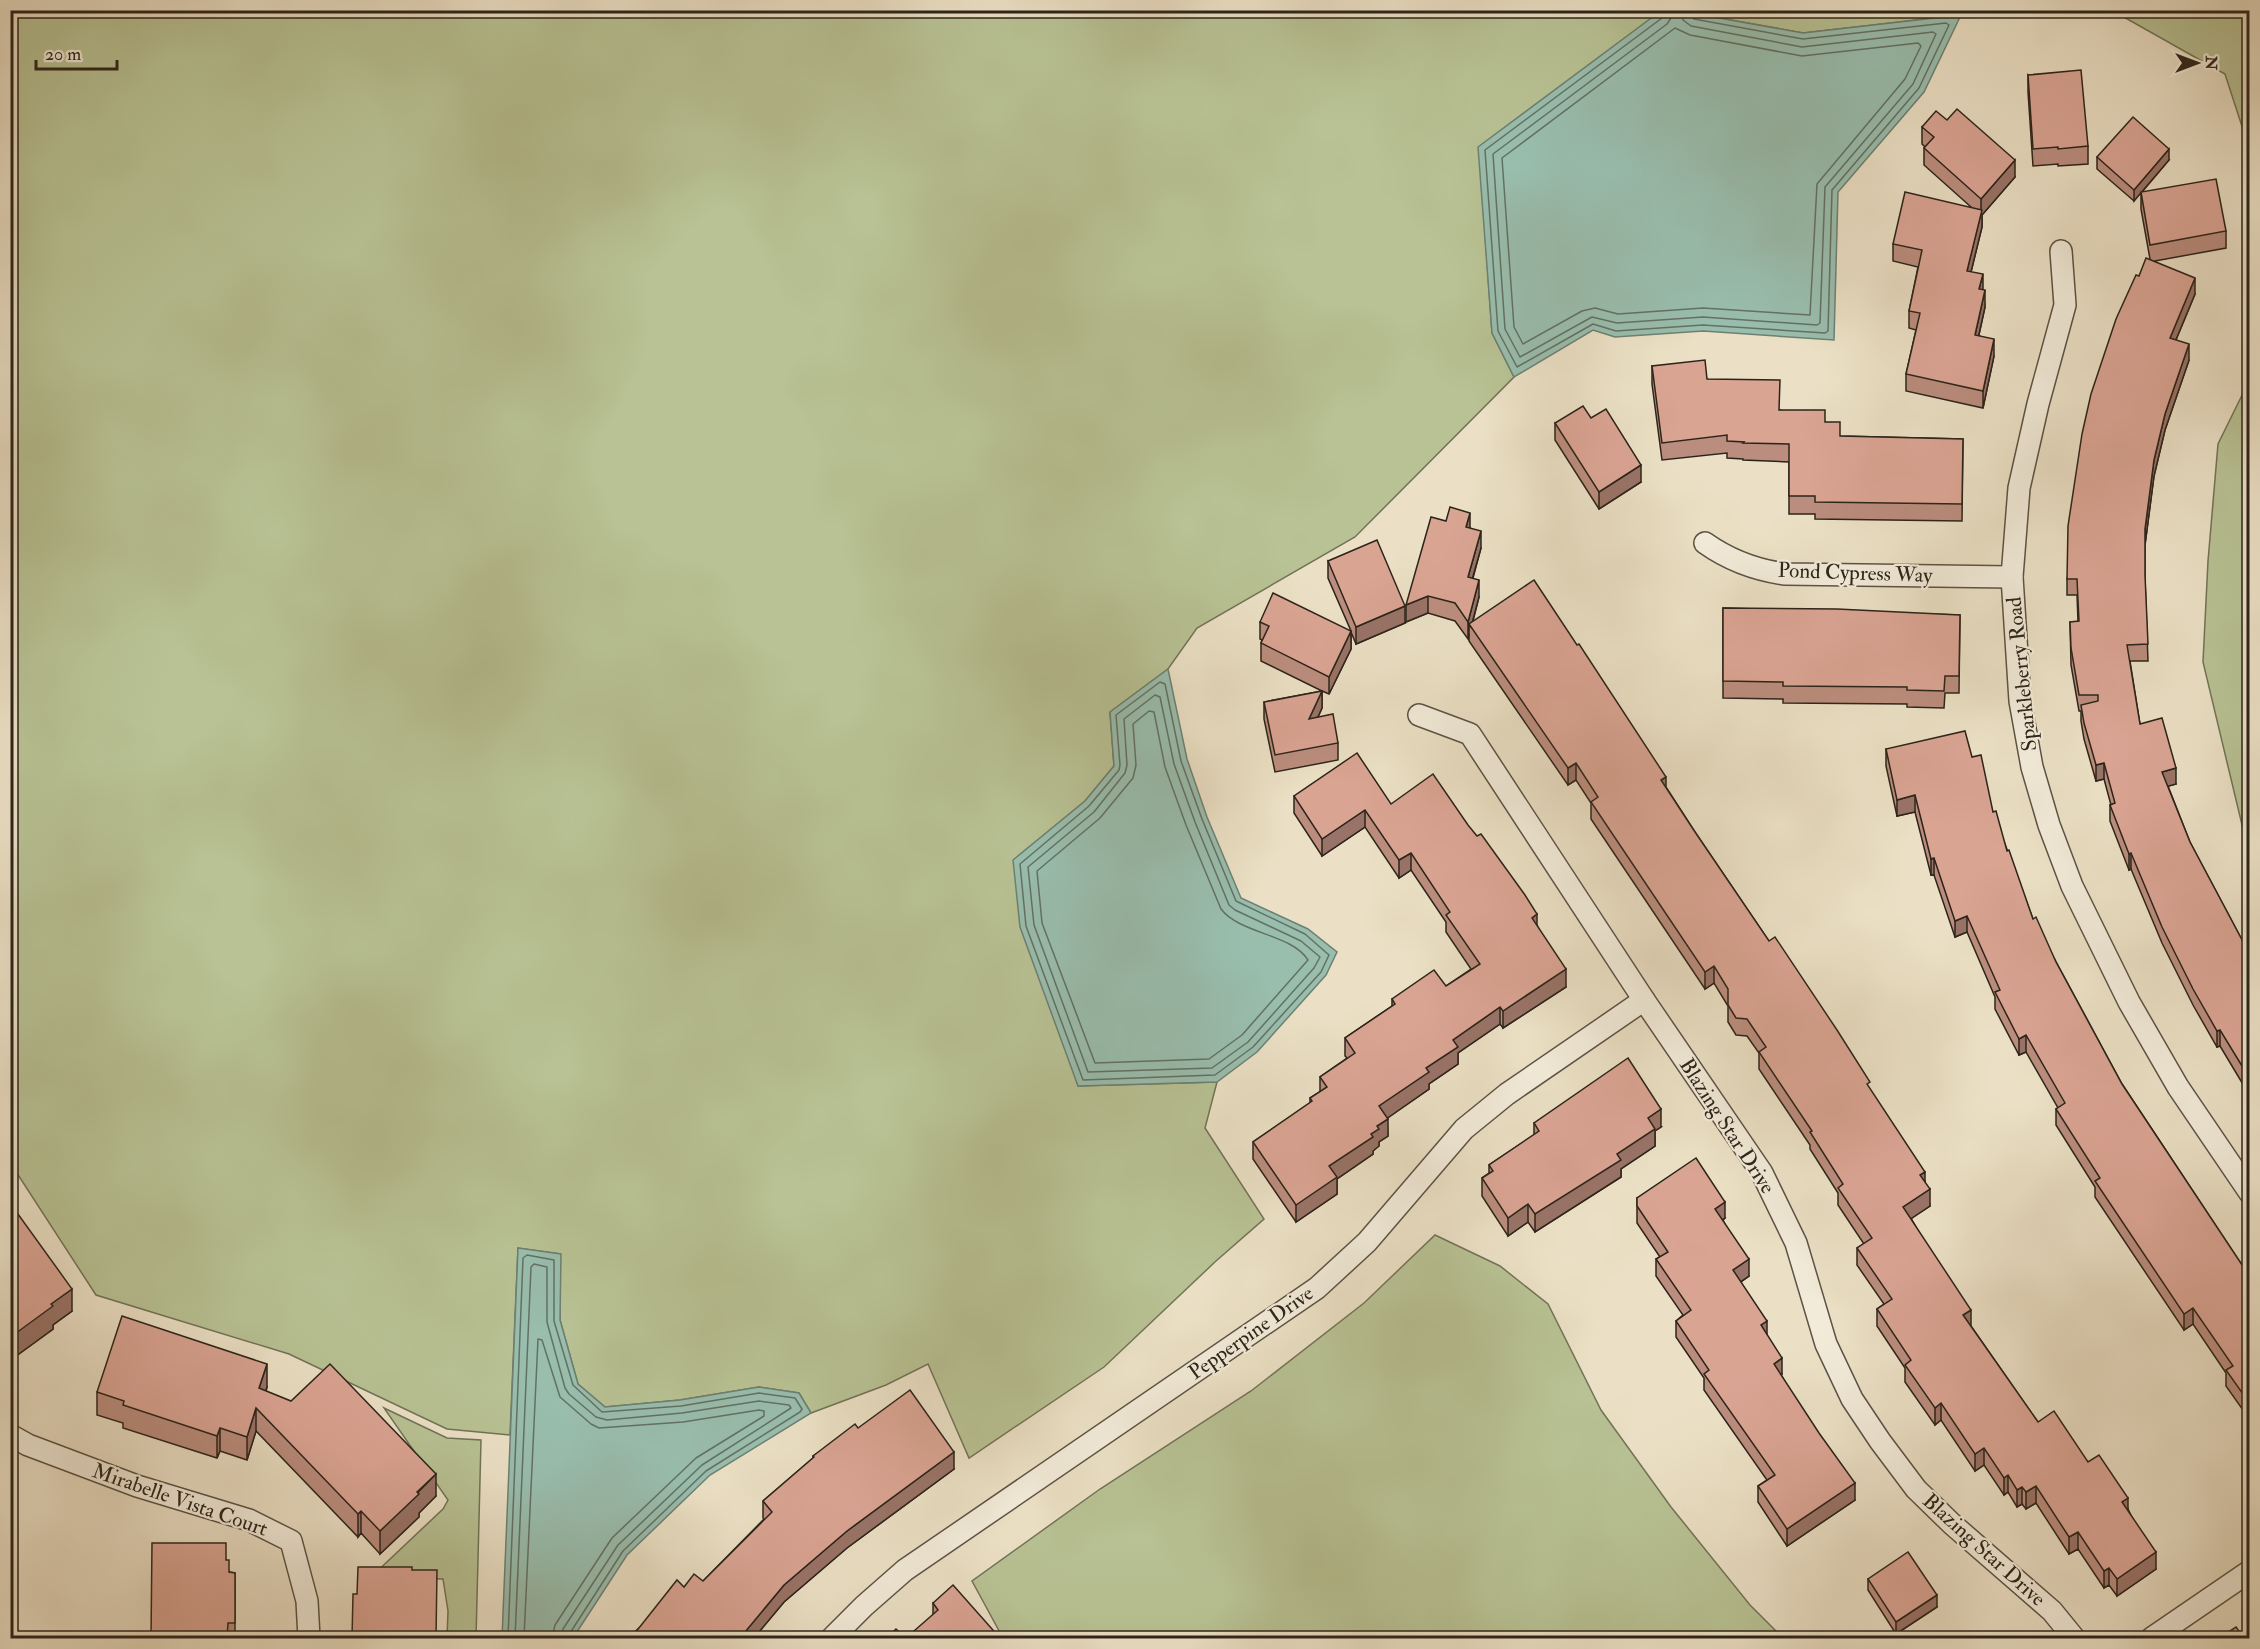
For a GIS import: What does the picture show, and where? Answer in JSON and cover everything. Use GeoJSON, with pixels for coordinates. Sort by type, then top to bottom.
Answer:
{"type":"FeatureCollection","features":[{"type":"Feature","properties":{"kind":"street","name":"Sparkleberry Road"},"geometry":{"type":"LineString","coordinates":[[2061,250],[2065,304],[2038,404],[2019,489],[2012,577],[2020,701],[2032,768],[2049,825],[2072,886],[2129,1002],[2178,1087],[2250,1193]]}},
{"type":"Feature","properties":{"kind":"street","name":"Pond Cypress Way"},"geometry":{"type":"LineString","coordinates":[[1705,543],[1721,554],[1756,569],[1785,574],[2012,577]]}},
{"type":"Feature","properties":{"kind":"street","name":"Blazing Star Drive"},"geometry":{"type":"LineString","coordinates":[[1419,715],[1470,734],[1644,1000],[1762,1173],[1796,1243],[1826,1344],[1858,1408],[1916,1488],[1952,1524],[2052,1611],[2074,1638]]}},
{"type":"Feature","properties":{"kind":"street","name":"Pepperpine Drive"},"geometry":{"type":"LineString","coordinates":[[832,1638],[905,1570],[1317,1288],[1367,1242],[1464,1129],[1507,1094],[1644,1000]]}},
{"type":"Feature","properties":{"kind":"street","name":"Mirabelle Vista Court"},"geometry":{"type":"LineString","coordinates":[[10,1435],[28,1446],[137,1486],[249,1520],[291,1541],[307,1601],[309,1638]]}},
{"type":"Feature","properties":{"kind":"street"},"geometry":{"type":"LineString","coordinates":[[2152,1638],[2250,1571]]}},
{"type":"Feature","properties":{"kind":"shaded area"},"geometry":{"type":"Polygon","coordinates":[[[11,11],[1662,11],[1479,147],[1492,333],[1514,377],[1355,537],[1197,628],[1168,669],[1110,712],[1114,766],[1085,801],[1014,860],[1078,1086],[1217,1082],[1205,1128],[1264,1219],[1104,1367],[969,1458],[928,1364],[886,1385],[811,1413],[799,1393],[759,1387],[680,1400],[605,1407],[578,1384],[560,1320],[560,1254],[518,1248],[510,1435],[447,1429],[289,1354],[96,1295],[11,1164],[11,11]]]}},
{"type":"Feature","properties":{"kind":"shaded area"},"geometry":{"type":"Polygon","coordinates":[[[1680,11],[2031,11],[1961,15],[1803,33],[1680,11]]]}},
{"type":"Feature","properties":{"kind":"shaded area"},"geometry":{"type":"Polygon","coordinates":[[[2113,11],[2249,11],[2249,148],[2225,74],[2113,11]]]}},
{"type":"Feature","properties":{"kind":"shaded area"},"geometry":{"type":"Polygon","coordinates":[[[2249,381],[2249,854],[2203,662],[2208,561],[2218,444],[2249,381]]]}},
{"type":"Feature","properties":{"kind":"shaded area"},"geometry":{"type":"Polygon","coordinates":[[[1435,1235],[1500,1266],[1548,1304],[1601,1410],[1671,1507],[1750,1605],[1783,1638],[1003,1638],[972,1581],[1100,1489],[1251,1391],[1364,1303],[1435,1235]]]}},
{"type":"Feature","properties":{"kind":"shaded area"},"geometry":{"type":"Polygon","coordinates":[[[384,1408],[447,1438],[481,1440],[476,1638],[447,1638],[448,1611],[443,1579],[370,1578],[443,1509],[448,1500],[384,1408]]]}},
{"type":"Feature","properties":{"kind":"water"},"geometry":{"type":"Polygon","coordinates":[[[1662,10],[1680,11],[1803,33],[1961,15],[1924,92],[1838,192],[1834,340],[1703,331],[1615,337],[1593,330],[1514,377],[1492,333],[1478,147],[1662,10]]]}},
{"type":"Feature","properties":{"kind":"water"},"geometry":{"type":"Polygon","coordinates":[[[1168,669],[1187,759],[1207,817],[1241,898],[1308,929],[1337,952],[1326,975],[1257,1052],[1217,1082],[1078,1086],[1020,927],[1013,860],[1085,801],[1114,766],[1110,712],[1168,669]]]}},
{"type":"Feature","properties":{"kind":"water"},"geometry":{"type":"Polygon","coordinates":[[[518,1248],[561,1254],[560,1320],[578,1384],[605,1407],[680,1400],[759,1387],[799,1393],[811,1413],[710,1475],[627,1555],[573,1638],[502,1638],[518,1248]]]}},
{"type":"Feature","properties":{"kind":"building"},"geometry":{"type":"Polygon","coordinates":[[[2081,70],[2088,146],[2033,149],[2028,75],[2081,70]]]}},
{"type":"Feature","properties":{"kind":"building"},"geometry":{"type":"Polygon","coordinates":[[[1957,109],[2015,160],[1981,199],[1924,148],[1934,137],[1922,127],[1936,111],[1947,120],[1957,109]]]}},
{"type":"Feature","properties":{"kind":"building"},"geometry":{"type":"Polygon","coordinates":[[[2133,117],[2169,149],[2134,190],[2097,157],[2133,117]]]}},
{"type":"Feature","properties":{"kind":"building"},"geometry":{"type":"Polygon","coordinates":[[[2216,179],[2226,231],[2150,245],[2141,192],[2216,179]]]}},
{"type":"Feature","properties":{"kind":"building"},"geometry":{"type":"Polygon","coordinates":[[[1905,192],[1982,210],[1967,271],[1983,274],[1979,289],[1985,290],[1975,335],[1994,339],[1983,391],[1906,374],[1920,313],[1909,311],[1922,250],[1893,244],[1905,192]]]}},
{"type":"Feature","properties":{"kind":"building"},"geometry":{"type":"Polygon","coordinates":[[[2146,258],[2195,278],[2170,338],[2189,344],[2165,414],[2154,460],[2145,529],[2148,644],[2127,645],[2140,724],[2162,718],[2176,768],[2162,772],[2190,842],[2250,955],[2250,1079],[2220,1030],[2217,1031],[2193,989],[2162,927],[2131,853],[2129,854],[2110,805],[2115,803],[2104,763],[2096,765],[2084,723],[2081,705],[2098,701],[2098,695],[2079,695],[2071,648],[2070,622],[2079,621],[2077,579],[2067,579],[2068,526],[2082,434],[2091,394],[2116,319],[2146,258]]]}},
{"type":"Feature","properties":{"kind":"building"},"geometry":{"type":"Polygon","coordinates":[[[1705,360],[1707,379],[1780,380],[1779,410],[1825,410],[1825,422],[1840,422],[1840,436],[1963,439],[1962,504],[1815,502],[1815,496],[1789,496],[1789,444],[1727,441],[1727,435],[1662,443],[1652,366],[1705,360]]]}},
{"type":"Feature","properties":{"kind":"building"},"geometry":{"type":"Polygon","coordinates":[[[1583,406],[1591,418],[1606,409],[1641,465],[1599,492],[1555,423],[1583,406]]]}},
{"type":"Feature","properties":{"kind":"building"},"geometry":{"type":"Polygon","coordinates":[[[1450,507],[1470,513],[1466,527],[1481,531],[1468,577],[1479,580],[1468,622],[1455,603],[1428,596],[1406,605],[1431,517],[1446,521],[1450,507]]]}},
{"type":"Feature","properties":{"kind":"building"},"geometry":{"type":"Polygon","coordinates":[[[1377,540],[1405,606],[1356,627],[1328,561],[1377,540]]]}},
{"type":"Feature","properties":{"kind":"building"},"geometry":{"type":"Polygon","coordinates":[[[1534,580],[1666,777],[1661,780],[1695,832],[1769,941],[1775,937],[1837,1030],[1870,1082],[1867,1084],[1925,1172],[1920,1175],[1930,1189],[1903,1207],[1971,1310],[1963,1315],[2038,1422],[2054,1411],[2088,1462],[2099,1455],[2128,1498],[2122,1502],[2156,1552],[2117,1579],[2109,1568],[2104,1571],[2078,1532],[2069,1537],[2036,1486],[2026,1492],[2022,1487],[2017,1490],[2008,1475],[2004,1478],[1984,1448],[1975,1454],[1941,1403],[1935,1408],[1905,1365],[1911,1360],[1877,1309],[1892,1299],[1857,1248],[1872,1238],[1838,1188],[1843,1184],[1810,1132],[1812,1131],[1759,1052],[1766,1047],[1747,1019],[1736,1018],[1728,1005],[1728,989],[1714,966],[1705,972],[1591,802],[1598,797],[1576,763],[1568,768],[1469,624],[1534,580]]]}},
{"type":"Feature","properties":{"kind":"building"},"geometry":{"type":"Polygon","coordinates":[[[1273,593],[1351,631],[1329,677],[1261,643],[1269,626],[1260,622],[1273,593]]]}},
{"type":"Feature","properties":{"kind":"building"},"geometry":{"type":"Polygon","coordinates":[[[1723,608],[1837,609],[1960,615],[1959,676],[1945,676],[1944,691],[1907,690],[1907,687],[1783,686],[1783,682],[1723,681],[1723,608]]]}},
{"type":"Feature","properties":{"kind":"building"},"geometry":{"type":"Polygon","coordinates":[[[1322,691],[1309,719],[1333,714],[1338,743],[1275,755],[1264,702],[1322,691]]]}},
{"type":"Feature","properties":{"kind":"building"},"geometry":{"type":"Polygon","coordinates":[[[1965,731],[1972,757],[1981,755],[1993,812],[1996,811],[2007,851],[2009,850],[2033,919],[2036,917],[2056,962],[2122,1084],[2250,1277],[2250,1404],[2226,1370],[2233,1366],[2193,1308],[2184,1314],[2095,1181],[2100,1178],[2056,1109],[2065,1103],[2026,1035],[2019,1039],[1995,992],[2000,990],[1967,916],[1955,921],[1934,858],[1931,859],[1915,795],[1897,800],[1886,749],[1965,731]]]}},
{"type":"Feature","properties":{"kind":"building"},"geometry":{"type":"Polygon","coordinates":[[[1357,753],[1391,804],[1433,774],[1468,825],[1477,836],[1481,834],[1525,895],[1537,914],[1532,918],[1566,969],[1503,1011],[1500,1007],[1453,1040],[1458,1047],[1426,1068],[1429,1072],[1379,1106],[1388,1119],[1377,1126],[1379,1129],[1371,1134],[1373,1137],[1329,1166],[1337,1177],[1296,1205],[1253,1142],[1312,1101],[1310,1098],[1327,1087],[1320,1077],[1355,1053],[1345,1038],[1395,1004],[1392,999],[1434,970],[1446,986],[1480,964],[1446,915],[1450,912],[1411,853],[1399,860],[1365,810],[1322,839],[1294,796],[1357,753]]]}},
{"type":"Feature","properties":{"kind":"building"},"geometry":{"type":"Polygon","coordinates":[[[1628,1058],[1661,1109],[1648,1118],[1655,1129],[1617,1154],[1621,1160],[1535,1214],[1528,1204],[1508,1218],[1482,1178],[1493,1171],[1489,1165],[1539,1131],[1534,1123],[1628,1058]]]}},
{"type":"Feature","properties":{"kind":"building"},"geometry":{"type":"Polygon","coordinates":[[[1696,1158],[1725,1202],[1715,1209],[1749,1259],[1733,1270],[1767,1321],[1761,1325],[1782,1358],[1774,1364],[1855,1483],[1787,1529],[1758,1486],[1775,1475],[1704,1374],[1709,1370],[1676,1321],[1691,1310],[1656,1259],[1668,1252],[1637,1206],[1637,1198],[1696,1158]]]}},
{"type":"Feature","properties":{"kind":"building"},"geometry":{"type":"Polygon","coordinates":[[[10,1203],[72,1289],[12,1336],[10,1333],[10,1203]]]}},
{"type":"Feature","properties":{"kind":"building"},"geometry":{"type":"Polygon","coordinates":[[[122,1316],[267,1364],[259,1388],[291,1401],[330,1364],[436,1474],[417,1492],[419,1494],[380,1531],[361,1511],[358,1514],[256,1408],[247,1437],[220,1428],[217,1436],[123,1405],[124,1401],[97,1392],[122,1316]]]}},
{"type":"Feature","properties":{"kind":"building"},"geometry":{"type":"Polygon","coordinates":[[[910,1390],[954,1452],[847,1531],[784,1585],[740,1638],[628,1638],[633,1632],[635,1633],[677,1580],[684,1587],[694,1574],[703,1581],[772,1512],[763,1501],[813,1456],[855,1424],[858,1428],[910,1390]]]}},
{"type":"Feature","properties":{"kind":"building"},"geometry":{"type":"Polygon","coordinates":[[[152,1543],[226,1543],[229,1572],[235,1573],[235,1623],[228,1623],[227,1638],[151,1638],[152,1543]]]}},
{"type":"Feature","properties":{"kind":"building"},"geometry":{"type":"Polygon","coordinates":[[[1908,1552],[1937,1595],[1896,1622],[1868,1579],[1908,1552]]]}},
{"type":"Feature","properties":{"kind":"building"},"geometry":{"type":"Polygon","coordinates":[[[358,1567],[412,1567],[412,1570],[437,1570],[436,1638],[352,1638],[353,1594],[357,1594],[358,1567]]]}},
{"type":"Feature","properties":{"kind":"building"},"geometry":{"type":"Polygon","coordinates":[[[953,1585],[1000,1638],[906,1638],[938,1610],[933,1603],[953,1585]]]}},
{"type":"Feature","properties":{"kind":"building"},"geometry":{"type":"Polygon","coordinates":[[[2236,1627],[2244,1638],[2219,1638],[2236,1627]]]}},
{"type":"Feature","properties":{"kind":"building"},"geometry":{"type":"Polygon","coordinates":[[[896,1629],[906,1638],[887,1638],[896,1629]]]}}]}
